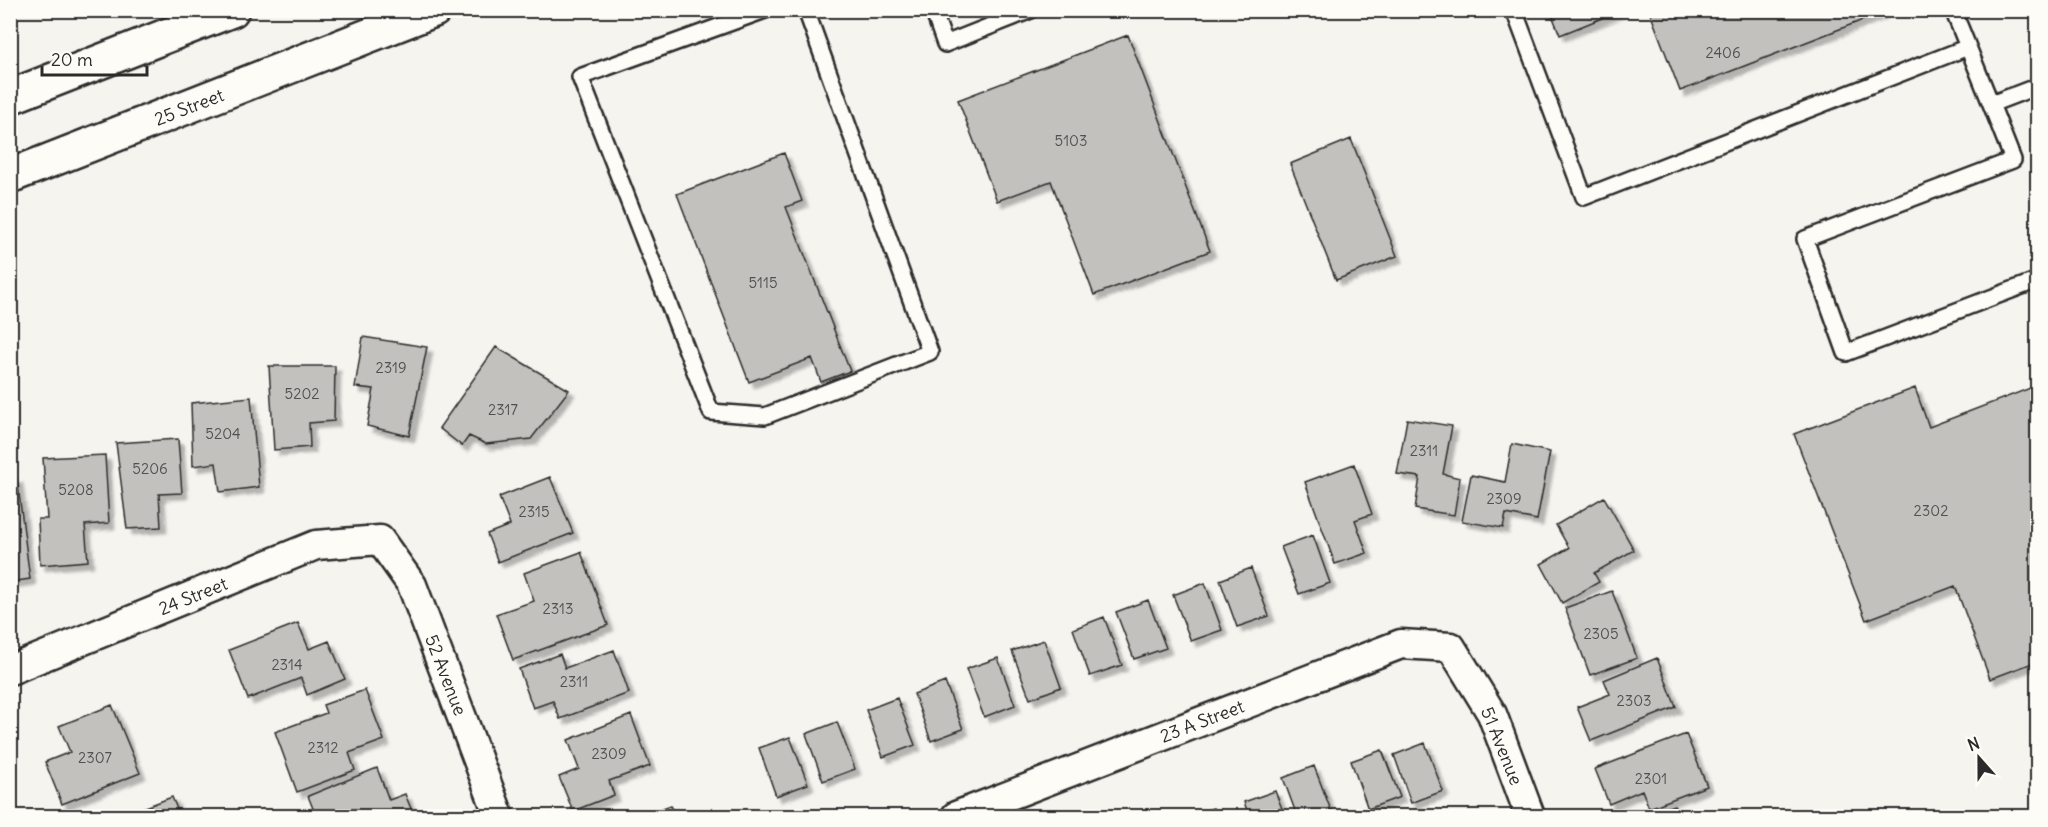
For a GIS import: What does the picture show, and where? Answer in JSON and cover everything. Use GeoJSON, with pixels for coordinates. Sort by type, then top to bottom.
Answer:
{"type":"FeatureCollection","features":[{"type":"Feature","properties":{"kind":"main road"},"geometry":{"type":"LineString","coordinates":[[10,97],[232,10]]}},
{"type":"Feature","properties":{"kind":"main road","name":"25 Street"},"geometry":{"type":"LineString","coordinates":[[10,176],[434,10]]}},
{"type":"Feature","properties":{"kind":"street","name":"24 Street"},"geometry":{"type":"LineString","coordinates":[[10,670],[316,545],[380,540]]}},
{"type":"Feature","properties":{"kind":"street","name":"52 Avenue"},"geometry":{"type":"LineString","coordinates":[[380,540],[412,585],[499,816]]}},
{"type":"Feature","properties":{"kind":"street","name":"23 A Street"},"geometry":{"type":"LineString","coordinates":[[956,816],[1401,644],[1451,647]]}},
{"type":"Feature","properties":{"kind":"street","name":"51 Avenue"},"geometry":{"type":"LineString","coordinates":[[1451,647],[1492,714],[1530,816]]}},
{"type":"Feature","properties":{"kind":"lane"},"geometry":{"type":"LineString","coordinates":[[765,10],[580,77],[711,412],[765,416],[930,352],[806,10]]}},
{"type":"Feature","properties":{"kind":"lane"},"geometry":{"type":"LineString","coordinates":[[933,10],[945,44],[1031,10]]}},
{"type":"Feature","properties":{"kind":"lane"},"geometry":{"type":"LineString","coordinates":[[1514,10],[1584,197],[1968,47]]}},
{"type":"Feature","properties":{"kind":"lane"},"geometry":{"type":"LineString","coordinates":[[1953,10],[2013,160],[1805,239],[1846,353],[2037,280]]}},
{"type":"Feature","properties":{"kind":"lane"},"geometry":{"type":"LineString","coordinates":[[1991,104],[2037,86]]}},
{"type":"Feature","properties":{"kind":"building"},"geometry":{"type":"Polygon","coordinates":[[[1550,10],[1622,10],[1560,35],[1550,10]]]}},
{"type":"Feature","properties":{"kind":"building"},"geometry":{"type":"Polygon","coordinates":[[[1649,10],[1880,10],[1881,13],[1680,91],[1649,10]]]}},
{"type":"Feature","properties":{"kind":"building"},"geometry":{"type":"Polygon","coordinates":[[[1128,35],[1210,251],[1094,295],[1051,181],[997,201],[958,100],[1128,35]]]}},
{"type":"Feature","properties":{"kind":"building"},"geometry":{"type":"Polygon","coordinates":[[[1351,139],[1397,256],[1336,280],[1290,164],[1351,139]]]}},
{"type":"Feature","properties":{"kind":"building"},"geometry":{"type":"Polygon","coordinates":[[[784,153],[802,201],[786,207],[850,371],[821,382],[812,358],[749,382],[677,194],[784,153]]]}},
{"type":"Feature","properties":{"kind":"building"},"geometry":{"type":"Polygon","coordinates":[[[363,337],[427,347],[409,436],[367,426],[374,389],[355,387],[363,337]]]}},
{"type":"Feature","properties":{"kind":"building"},"geometry":{"type":"Polygon","coordinates":[[[496,347],[569,390],[531,439],[486,444],[469,436],[462,446],[439,428],[496,347]]]}},
{"type":"Feature","properties":{"kind":"building"},"geometry":{"type":"Polygon","coordinates":[[[269,366],[335,366],[334,421],[309,423],[310,447],[274,450],[269,366]]]}},
{"type":"Feature","properties":{"kind":"building"},"geometry":{"type":"Polygon","coordinates":[[[2038,385],[2038,661],[1990,679],[1955,586],[1866,620],[1794,434],[1915,388],[1929,427],[2038,385]]]}},
{"type":"Feature","properties":{"kind":"building"},"geometry":{"type":"Polygon","coordinates":[[[251,397],[259,487],[220,492],[216,463],[193,466],[191,403],[251,397]]]}},
{"type":"Feature","properties":{"kind":"building"},"geometry":{"type":"Polygon","coordinates":[[[1407,419],[1452,426],[1443,474],[1460,478],[1454,515],[1415,509],[1420,477],[1397,474],[1407,419]]]}},
{"type":"Feature","properties":{"kind":"building"},"geometry":{"type":"Polygon","coordinates":[[[178,439],[182,493],[159,494],[161,527],[127,529],[116,443],[178,439]]]}},
{"type":"Feature","properties":{"kind":"building"},"geometry":{"type":"Polygon","coordinates":[[[1512,444],[1550,452],[1537,520],[1506,514],[1503,528],[1462,521],[1471,475],[1505,482],[1512,444]]]}},
{"type":"Feature","properties":{"kind":"building"},"geometry":{"type":"Polygon","coordinates":[[[105,455],[109,523],[85,525],[88,561],[40,565],[38,519],[47,519],[43,458],[105,455]]]}},
{"type":"Feature","properties":{"kind":"building"},"geometry":{"type":"Polygon","coordinates":[[[1354,464],[1372,514],[1355,520],[1367,553],[1335,564],[1305,482],[1354,464]]]}},
{"type":"Feature","properties":{"kind":"building"},"geometry":{"type":"Polygon","coordinates":[[[550,477],[573,533],[498,562],[487,534],[510,525],[499,497],[550,477]]]}},
{"type":"Feature","properties":{"kind":"building"},"geometry":{"type":"Polygon","coordinates":[[[17,478],[30,579],[10,582],[10,479],[17,478]]]}},
{"type":"Feature","properties":{"kind":"building"},"geometry":{"type":"Polygon","coordinates":[[[1604,497],[1634,550],[1594,573],[1599,582],[1562,603],[1541,564],[1569,548],[1556,525],[1604,497]]]}},
{"type":"Feature","properties":{"kind":"building"},"geometry":{"type":"Polygon","coordinates":[[[1313,535],[1330,583],[1299,594],[1281,547],[1313,535]]]}},
{"type":"Feature","properties":{"kind":"building"},"geometry":{"type":"Polygon","coordinates":[[[581,552],[608,625],[513,660],[496,614],[534,601],[524,573],[581,552]]]}},
{"type":"Feature","properties":{"kind":"building"},"geometry":{"type":"Polygon","coordinates":[[[1251,568],[1269,616],[1237,627],[1220,580],[1251,568]]]}},
{"type":"Feature","properties":{"kind":"building"},"geometry":{"type":"Polygon","coordinates":[[[1205,583],[1222,630],[1191,641],[1173,595],[1205,583]]]}},
{"type":"Feature","properties":{"kind":"building"},"geometry":{"type":"Polygon","coordinates":[[[1612,591],[1637,658],[1590,675],[1565,608],[1612,591]]]}},
{"type":"Feature","properties":{"kind":"building"},"geometry":{"type":"Polygon","coordinates":[[[1148,600],[1166,648],[1134,659],[1116,612],[1148,600]]]}},
{"type":"Feature","properties":{"kind":"building"},"geometry":{"type":"Polygon","coordinates":[[[1104,617],[1122,665],[1090,676],[1073,629],[1104,617]]]}},
{"type":"Feature","properties":{"kind":"building"},"geometry":{"type":"Polygon","coordinates":[[[298,623],[309,649],[329,641],[345,679],[307,695],[301,678],[248,699],[229,650],[298,623]]]}},
{"type":"Feature","properties":{"kind":"building"},"geometry":{"type":"Polygon","coordinates":[[[1044,640],[1061,687],[1030,699],[1012,651],[1044,640]]]}},
{"type":"Feature","properties":{"kind":"building"},"geometry":{"type":"Polygon","coordinates":[[[614,650],[629,693],[560,719],[553,701],[533,708],[519,669],[560,654],[565,668],[614,650]]]}},
{"type":"Feature","properties":{"kind":"building"},"geometry":{"type":"Polygon","coordinates":[[[998,658],[1015,705],[984,717],[966,669],[998,658]]]}},
{"type":"Feature","properties":{"kind":"building"},"geometry":{"type":"Polygon","coordinates":[[[1657,658],[1676,707],[1591,741],[1577,707],[1610,694],[1604,680],[1657,658]]]}},
{"type":"Feature","properties":{"kind":"building"},"geometry":{"type":"Polygon","coordinates":[[[945,682],[963,729],[931,741],[914,694],[945,682]]]}},
{"type":"Feature","properties":{"kind":"building"},"geometry":{"type":"Polygon","coordinates":[[[365,690],[384,740],[349,753],[355,770],[297,792],[275,732],[326,713],[323,705],[365,690]]]}},
{"type":"Feature","properties":{"kind":"building"},"geometry":{"type":"Polygon","coordinates":[[[897,698],[915,745],[883,757],[866,710],[897,698]]]}},
{"type":"Feature","properties":{"kind":"building"},"geometry":{"type":"Polygon","coordinates":[[[112,705],[140,773],[62,804],[45,762],[70,752],[59,726],[112,705]]]}},
{"type":"Feature","properties":{"kind":"building"},"geometry":{"type":"Polygon","coordinates":[[[631,715],[650,766],[609,781],[614,795],[573,811],[559,777],[579,769],[568,740],[631,715]]]}},
{"type":"Feature","properties":{"kind":"building"},"geometry":{"type":"Polygon","coordinates":[[[837,722],[855,769],[823,781],[806,734],[837,722]]]}},
{"type":"Feature","properties":{"kind":"building"},"geometry":{"type":"Polygon","coordinates":[[[1686,734],[1707,786],[1649,808],[1642,790],[1609,804],[1595,769],[1686,734]]]}},
{"type":"Feature","properties":{"kind":"building"},"geometry":{"type":"Polygon","coordinates":[[[790,737],[808,784],[776,796],[759,748],[790,737]]]}},
{"type":"Feature","properties":{"kind":"building"},"geometry":{"type":"Polygon","coordinates":[[[1425,743],[1443,791],[1411,803],[1394,755],[1425,743]]]}},
{"type":"Feature","properties":{"kind":"building"},"geometry":{"type":"Polygon","coordinates":[[[1382,750],[1400,797],[1368,809],[1351,761],[1382,750]]]}},
{"type":"Feature","properties":{"kind":"building"},"geometry":{"type":"Polygon","coordinates":[[[1314,766],[1332,813],[1324,816],[1297,816],[1283,778],[1314,766]]]}},
{"type":"Feature","properties":{"kind":"building"},"geometry":{"type":"Polygon","coordinates":[[[377,768],[389,800],[405,794],[414,816],[316,816],[308,796],[377,768]]]}},
{"type":"Feature","properties":{"kind":"building"},"geometry":{"type":"Polygon","coordinates":[[[1275,791],[1285,816],[1249,816],[1244,802],[1275,791]]]}},
{"type":"Feature","properties":{"kind":"building"},"geometry":{"type":"Polygon","coordinates":[[[172,797],[180,816],[122,816],[172,797]]]}},
{"type":"Feature","properties":{"kind":"building"},"geometry":{"type":"Polygon","coordinates":[[[671,805],[675,816],[641,816],[671,805]]]}},
{"type":"Feature","properties":{"kind":"building"},"geometry":{"type":"Polygon","coordinates":[[[1674,805],[1679,816],[1645,816],[1674,805]]]}},
{"type":"Feature","properties":{"kind":"building"},"geometry":{"type":"Polygon","coordinates":[[[1213,808],[1216,816],[1190,816],[1213,808]]]}}]}
